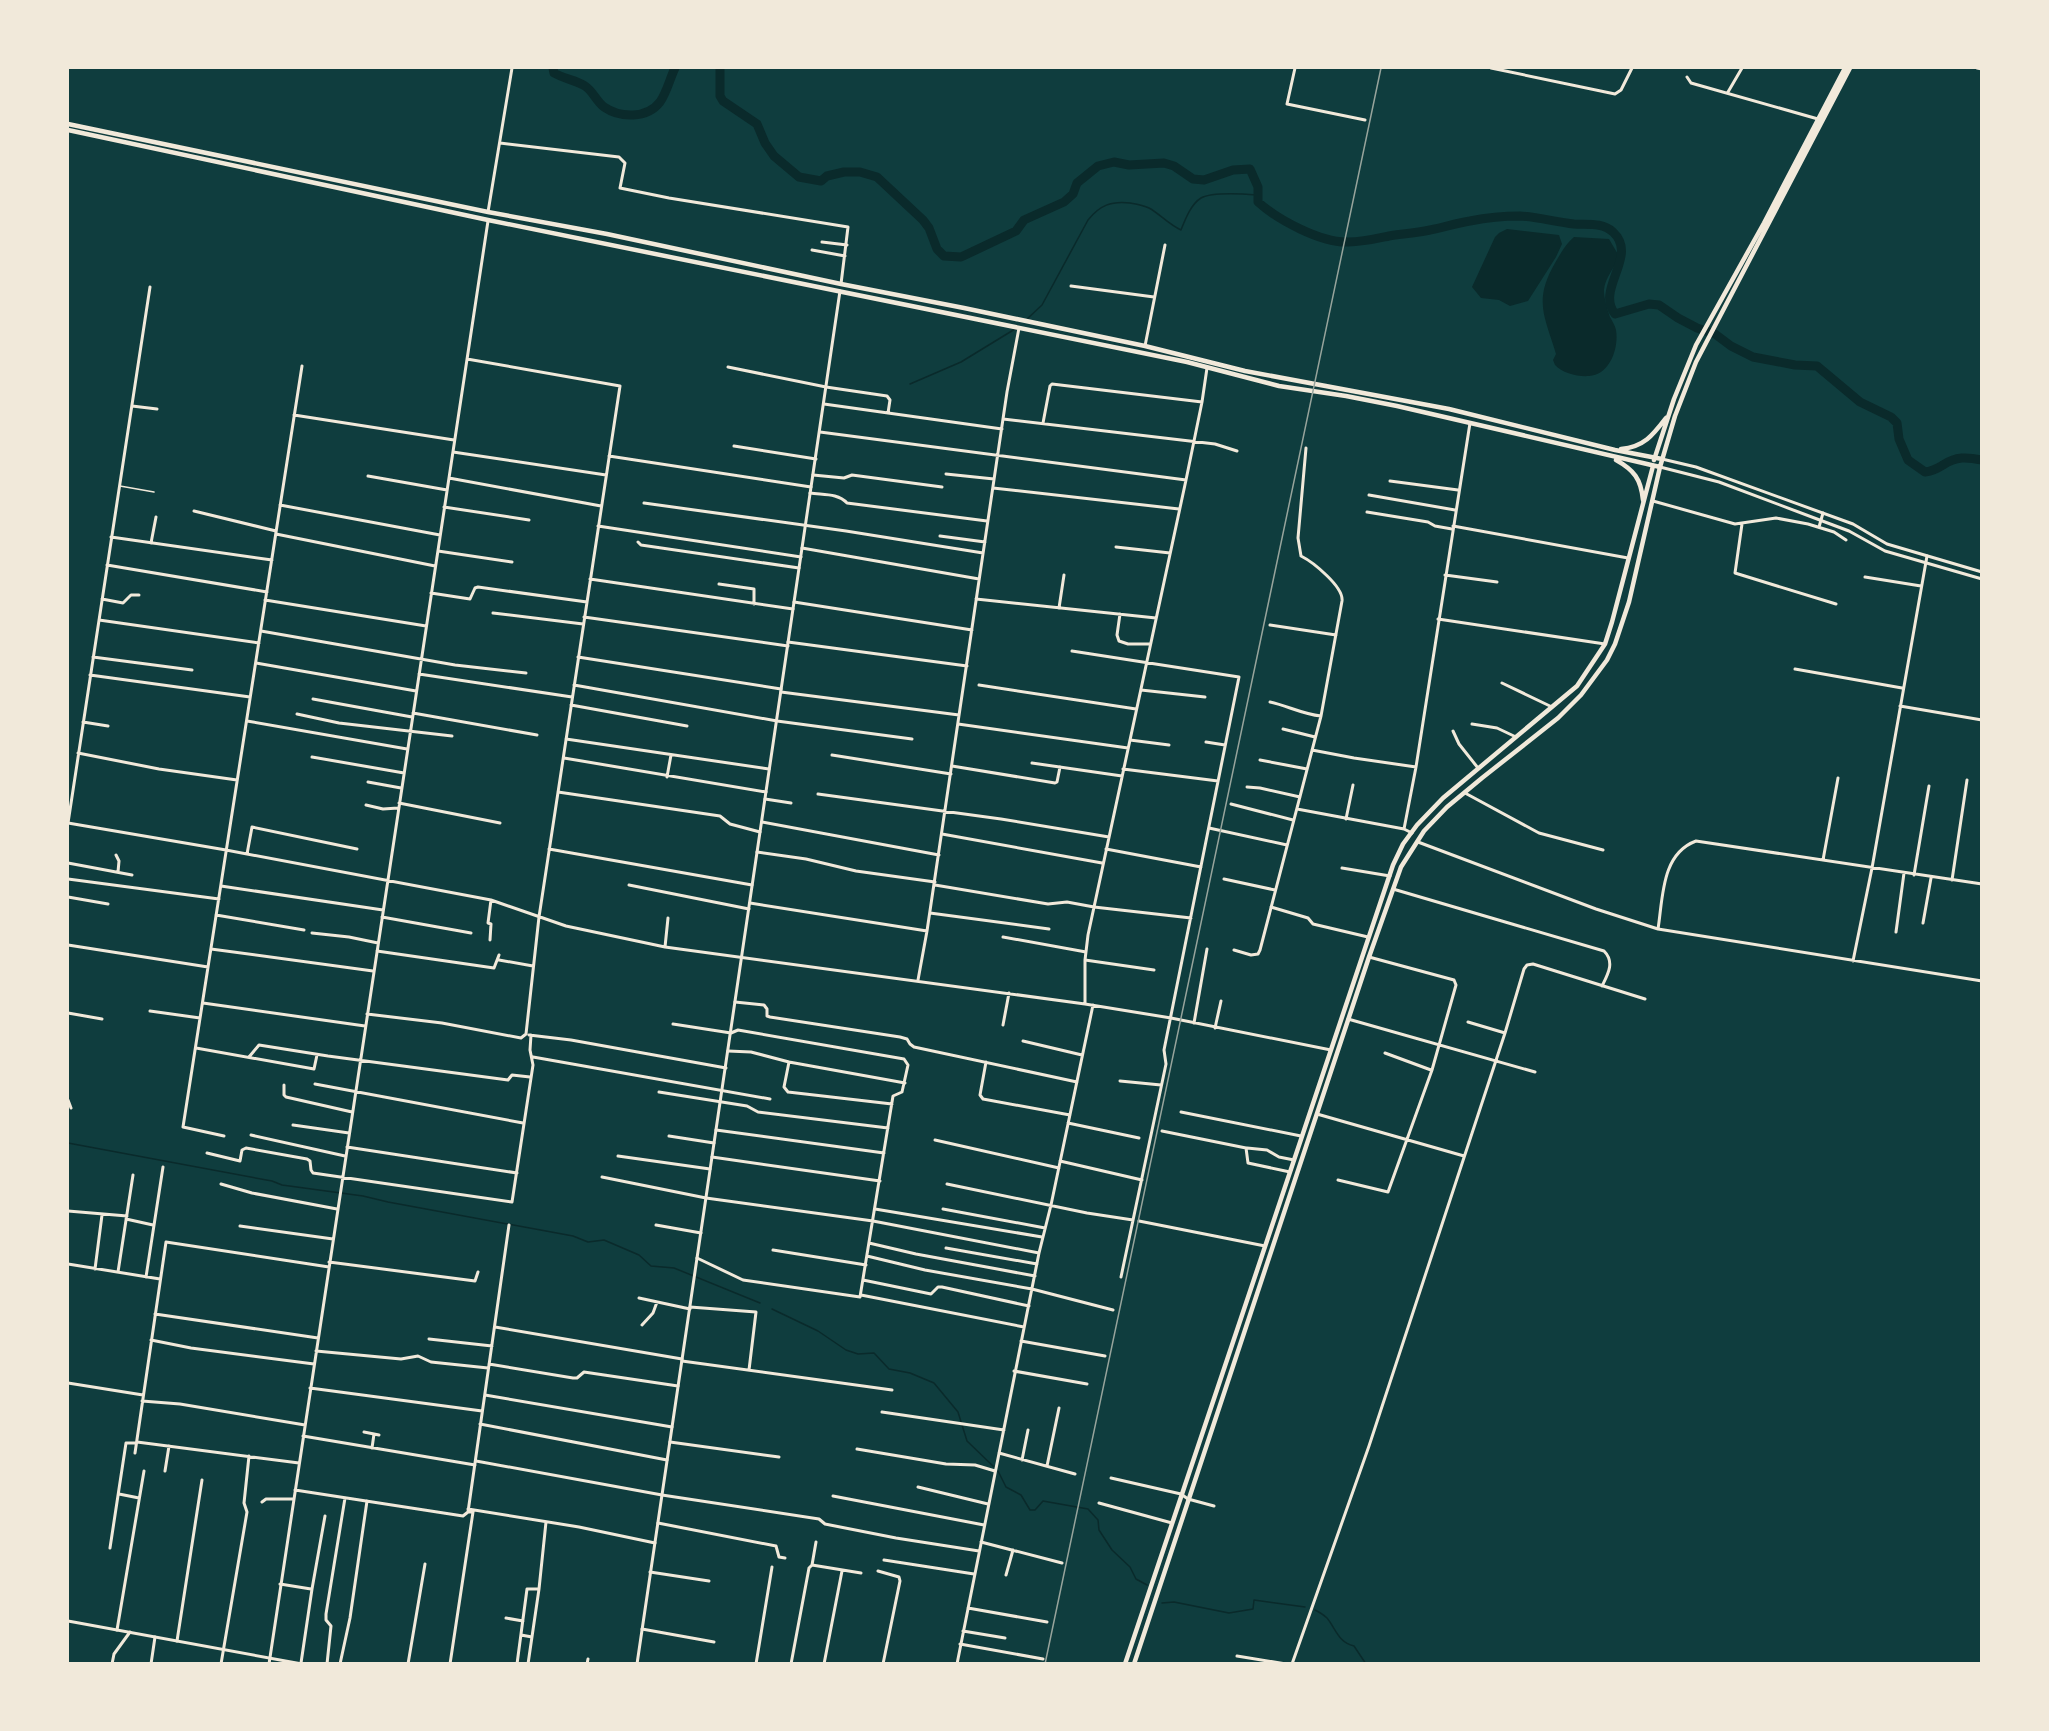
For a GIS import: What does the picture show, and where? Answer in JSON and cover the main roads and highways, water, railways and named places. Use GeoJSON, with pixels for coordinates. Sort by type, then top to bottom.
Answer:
{"type":"FeatureCollection","features":[{"type":"Feature","properties":{"kind":"main road"},"geometry":{"type":"LineString","coordinates":[[1125,1664],[1368,937],[1403,844],[1417,825],[1443,798],[1518,738],[1577,686],[1605,644],[1655,457],[1681,379],[1717,304],[1845,68]]}},
{"type":"Feature","properties":{"kind":"main road"},"geometry":{"type":"LineString","coordinates":[[1134,1664],[1348,1019],[1401,867],[1417,841],[1447,807],[1558,718],[1581,695],[1607,660],[1615,644],[1629,602],[1662,459],[1680,401],[1704,348],[1850,68]]}},
{"type":"Feature","properties":{"kind":"main road"},"geometry":{"type":"LineString","coordinates":[[68,124],[385,191],[985,312],[1145,346],[1245,371],[1346,388],[1466,413],[1615,450],[1662,459]]}},
{"type":"Feature","properties":{"kind":"main road"},"geometry":{"type":"LineString","coordinates":[[68,130],[488,220],[964,315],[983,321],[1176,360],[1279,386],[1346,396],[1467,422],[1660,467]]}},
{"type":"Feature","properties":{"kind":"main road"},"geometry":{"type":"LineString","coordinates":[[384,197],[385,191]]}},
{"type":"Feature","properties":{"kind":"main road"},"geometry":{"type":"LineString","coordinates":[[659,255],[660,245]]}},
{"type":"Feature","properties":{"kind":"main road"},"geometry":{"type":"LineString","coordinates":[[687,251],[687,260]]}},
{"type":"Feature","properties":{"kind":"main road"},"geometry":{"type":"LineString","coordinates":[[964,308],[964,315]]}},
{"type":"Feature","properties":{"kind":"main road"},"geometry":{"type":"LineString","coordinates":[[983,321],[985,312]]}},
{"type":"Feature","properties":{"kind":"main road"},"geometry":{"type":"LineString","coordinates":[[1466,413],[1467,422]]}},
{"type":"Feature","properties":{"kind":"main road"},"geometry":{"type":"LineString","coordinates":[[1615,450],[1632,448],[1645,442],[1669,413]]}},
{"type":"Feature","properties":{"kind":"main road"},"geometry":{"type":"LineString","coordinates":[[1611,457],[1634,472],[1641,487],[1643,500]]}},
{"type":"Feature","properties":{"kind":"water"},"geometry":{"type":"Polygon","coordinates":[[[1507,229],[1559,235],[1562,244],[1528,301],[1510,306],[1499,300],[1481,298],[1472,287],[1495,237],[1507,229]]]}},
{"type":"Feature","properties":{"kind":"water"},"geometry":{"type":"Polygon","coordinates":[[[1574,237],[1609,239],[1619,256],[1606,281],[1604,290],[1608,311],[1616,330],[1616,345],[1608,366],[1589,376],[1570,374],[1555,365],[1553,360],[1556,354],[1543,309],[1544,288],[1548,276],[1563,249],[1574,237]]]}},
{"type":"Feature","properties":{"kind":"waterway"},"geometry":{"type":"LineString","coordinates":[[553,68],[554,73],[588,88],[610,111],[625,115],[641,114],[655,108],[665,94],[675,68]]}},
{"type":"Feature","properties":{"kind":"waterway"},"geometry":{"type":"LineString","coordinates":[[720,68],[720,96],[723,101],[757,124],[765,143],[774,156],[799,177],[821,181],[827,176],[844,172],[860,172],[877,177],[923,220],[929,228],[937,249],[944,256],[961,257],[1016,231],[1024,220],[1064,202],[1073,194],[1077,183],[1098,166],[1114,162],[1129,165],[1164,163],[1174,166],[1193,179],[1204,180],[1233,170],[1250,169],[1258,187],[1258,202],[1300,229],[1337,241],[1364,241],[1508,216],[1599,225],[1613,232],[1620,241],[1620,262],[1610,294],[1610,304],[1615,314],[1649,304],[1659,305],[1678,318],[1715,334],[1731,346],[1753,357],[1795,365],[1817,366],[1860,402],[1891,417],[1897,423],[1899,439],[1908,460],[1925,472],[1957,459],[1982,460]]}},
{"type":"Feature","properties":{"kind":"waterway"},"geometry":{"type":"LineString","coordinates":[[1026,320],[1042,305],[1088,220],[1106,205],[1117,203],[1142,205],[1181,230],[1191,208],[1201,198],[1220,194],[1257,195]]}},
{"type":"Feature","properties":{"kind":"waterway"},"geometry":{"type":"LineString","coordinates":[[910,384],[961,362],[1015,329]]}},
{"type":"Feature","properties":{"kind":"waterway"},"geometry":{"type":"LineString","coordinates":[[68,1143],[272,1181],[282,1185],[363,1196],[573,1236],[588,1242],[604,1240],[639,1255],[651,1266],[674,1268],[760,1303]]}},
{"type":"Feature","properties":{"kind":"waterway"},"geometry":{"type":"LineString","coordinates":[[772,1309],[818,1331],[846,1350],[858,1354],[874,1353],[889,1369],[910,1373],[934,1383],[958,1412],[967,1441],[994,1467]]}},
{"type":"Feature","properties":{"kind":"waterway"},"geometry":{"type":"LineString","coordinates":[[998,1471],[1006,1487],[1021,1495],[1030,1510],[1035,1510],[1043,1501],[1088,1509],[1098,1520],[1099,1530],[1112,1550],[1130,1567],[1136,1579],[1147,1585]]}},
{"type":"Feature","properties":{"kind":"waterway"},"geometry":{"type":"LineString","coordinates":[[1162,1603],[1174,1602],[1229,1613],[1253,1609],[1254,1600],[1305,1607]]}},
{"type":"Feature","properties":{"kind":"waterway"},"geometry":{"type":"LineString","coordinates":[[1315,1610],[1327,1618],[1344,1641],[1354,1646],[1366,1664]]}},
{"type":"Feature","properties":{"kind":"railway"},"geometry":{"type":"LineString","coordinates":[[1045,1664],[1381,68]]}}]}
